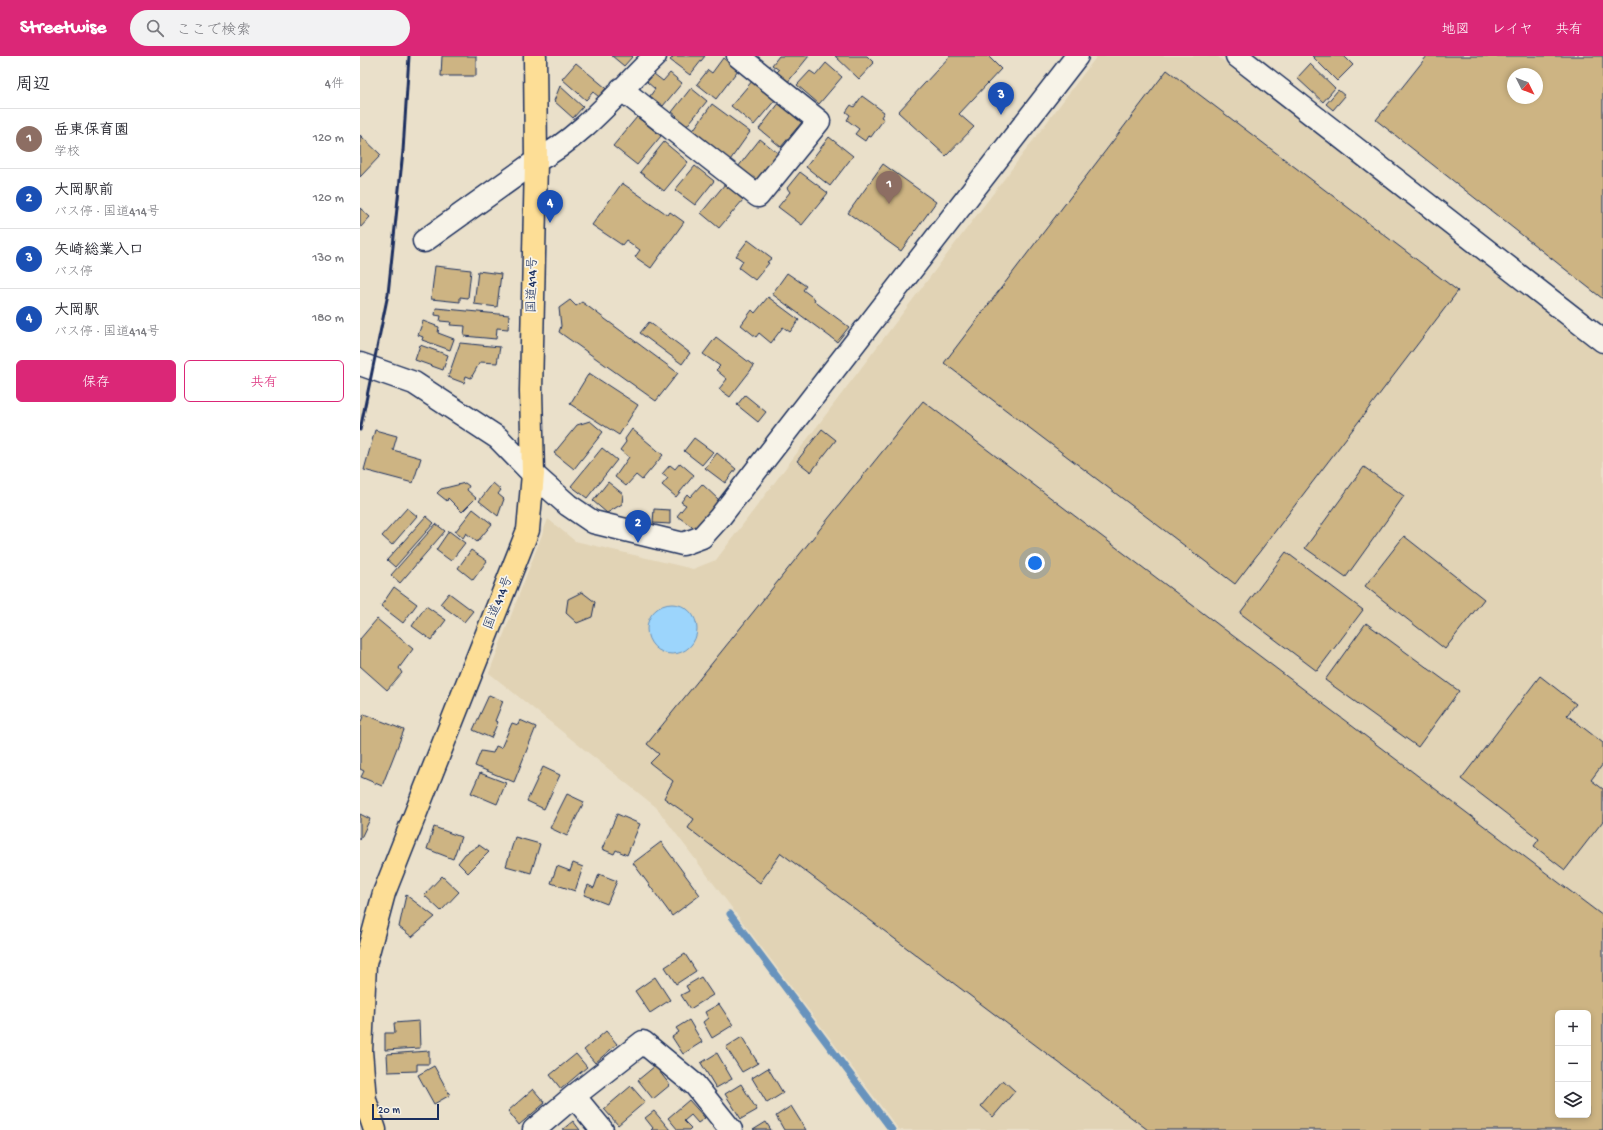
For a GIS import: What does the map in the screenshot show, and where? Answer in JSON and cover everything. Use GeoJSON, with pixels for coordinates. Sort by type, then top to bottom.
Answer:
{"type":"FeatureCollection","features":[{"type":"Feature","properties":{"kind":"highway","name":"国道414号"},"geometry":{"type":"LineString","coordinates":[[375,1130],[366,1100],[361,1051],[365,964],[384,893],[528,530],[533,474],[531,391],[536,161],[535,56]]}},
{"type":"Feature","properties":{"kind":"street"},"geometry":{"type":"LineString","coordinates":[[424,241],[536,161],[554,151],[656,56]]}},
{"type":"Feature","properties":{"kind":"street"},"geometry":{"type":"LineString","coordinates":[[621,89],[758,196],[820,121],[738,56]]}},
{"type":"Feature","properties":{"kind":"street"},"geometry":{"type":"LineString","coordinates":[[360,364],[414,383],[498,438],[533,474],[568,505],[593,522],[683,544],[702,537],[720,517],[1077,56]]}},
{"type":"Feature","properties":{"kind":"street"},"geometry":{"type":"LineString","coordinates":[[1237,56],[1603,341]]}},
{"type":"Feature","properties":{"kind":"street"},"geometry":{"type":"LineString","coordinates":[[534,1130],[574,1096],[643,1042],[695,1085],[731,1130]]}},
{"type":"Feature","properties":{"kind":"street"},"geometry":{"type":"LineString","coordinates":[[574,1096],[602,1130]]}},
{"type":"Feature","properties":{"kind":"shaded area"},"geometry":{"type":"Polygon","coordinates":[[[1097,56],[1217,56],[1603,354],[1603,1130],[899,1130],[656,807],[489,673],[548,519],[575,541],[693,569],[716,560],[1097,56]]]}},
{"type":"Feature","properties":{"kind":"water"},"geometry":{"type":"Polygon","coordinates":[[[667,604],[677,604],[690,611],[697,624],[697,634],[690,647],[677,654],[667,654],[658,650],[651,643],[647,634],[647,624],[651,615],[658,608],[667,604]]]}},
{"type":"Feature","properties":{"kind":"building"},"geometry":{"type":"Polygon","coordinates":[[[442,56],[476,56],[476,76],[441,76],[442,56]]]}},
{"type":"Feature","properties":{"kind":"building"},"geometry":{"type":"Polygon","coordinates":[[[612,56],[633,56],[624,66],[612,56]]]}},
{"type":"Feature","properties":{"kind":"building"},"geometry":{"type":"Polygon","coordinates":[[[674,56],[705,56],[690,75],[670,60],[674,56]]]}},
{"type":"Feature","properties":{"kind":"building"},"geometry":{"type":"Polygon","coordinates":[[[779,56],[809,56],[787,83],[777,72],[779,70],[772,65],[779,56]]]}},
{"type":"Feature","properties":{"kind":"building"},"geometry":{"type":"Polygon","coordinates":[[[835,56],[867,56],[874,63],[859,79],[835,56]]]}},
{"type":"Feature","properties":{"kind":"building"},"geometry":{"type":"Polygon","coordinates":[[[950,56],[988,56],[1001,69],[959,114],[974,127],[946,156],[898,112],[950,56]]]}},
{"type":"Feature","properties":{"kind":"building"},"geometry":{"type":"Polygon","coordinates":[[[1312,56],[1344,56],[1353,65],[1337,81],[1312,56]]]}},
{"type":"Feature","properties":{"kind":"building"},"geometry":{"type":"Polygon","coordinates":[[[1427,56],[1603,56],[1603,299],[1376,120],[1427,56]]]}},
{"type":"Feature","properties":{"kind":"building"},"geometry":{"type":"Polygon","coordinates":[[[723,58],[738,70],[716,99],[697,84],[708,70],[712,73],[723,58]]]}},
{"type":"Feature","properties":{"kind":"building"},"geometry":{"type":"Polygon","coordinates":[[[576,63],[606,88],[599,97],[593,92],[586,100],[562,79],[576,63]]]}},
{"type":"Feature","properties":{"kind":"building"},"geometry":{"type":"Polygon","coordinates":[[[826,63],[842,77],[819,104],[797,85],[810,71],[816,75],[826,63]]]}},
{"type":"Feature","properties":{"kind":"building"},"geometry":{"type":"Polygon","coordinates":[[[1310,64],[1335,88],[1323,102],[1297,78],[1310,64]]]}},
{"type":"Feature","properties":{"kind":"building"},"geometry":{"type":"Polygon","coordinates":[[[1167,70],[1458,291],[1235,584],[944,363],[1167,70]]]}},
{"type":"Feature","properties":{"kind":"building"},"geometry":{"type":"Polygon","coordinates":[[[670,73],[682,83],[663,106],[650,96],[655,89],[647,82],[654,74],[663,81],[670,73]]]}},
{"type":"Feature","properties":{"kind":"building"},"geometry":{"type":"Polygon","coordinates":[[[753,80],[776,99],[754,125],[731,106],[753,80]]]}},
{"type":"Feature","properties":{"kind":"building"},"geometry":{"type":"Polygon","coordinates":[[[560,86],[583,107],[573,118],[554,101],[560,86]]]}},
{"type":"Feature","properties":{"kind":"building"},"geometry":{"type":"Polygon","coordinates":[[[691,88],[707,101],[686,127],[675,118],[677,116],[672,112],[691,88]]]}},
{"type":"Feature","properties":{"kind":"building"},"geometry":{"type":"Polygon","coordinates":[[[1338,90],[1345,96],[1333,110],[1326,104],[1338,90]]]}},
{"type":"Feature","properties":{"kind":"building"},"geometry":{"type":"Polygon","coordinates":[[[862,96],[884,112],[881,117],[884,119],[871,137],[868,136],[865,141],[855,134],[859,129],[847,120],[850,115],[846,112],[851,105],[854,107],[862,96]]]}},
{"type":"Feature","properties":{"kind":"building"},"geometry":{"type":"Polygon","coordinates":[[[780,102],[802,122],[781,147],[759,129],[780,102]]]}},
{"type":"Feature","properties":{"kind":"building"},"geometry":{"type":"Polygon","coordinates":[[[712,104],[750,132],[728,163],[689,136],[712,104]]]}},
{"type":"Feature","properties":{"kind":"building"},"geometry":{"type":"Polygon","coordinates":[[[637,117],[661,136],[637,165],[613,146],[637,117]]]}},
{"type":"Feature","properties":{"kind":"building"},"geometry":{"type":"Polygon","coordinates":[[[360,135],[381,155],[360,177],[360,135]]]}},
{"type":"Feature","properties":{"kind":"building"},"geometry":{"type":"Polygon","coordinates":[[[829,137],[853,156],[830,186],[806,167],[829,137]]]}},
{"type":"Feature","properties":{"kind":"building"},"geometry":{"type":"Polygon","coordinates":[[[760,139],[778,153],[757,182],[738,167],[760,139]]]}},
{"type":"Feature","properties":{"kind":"building"},"geometry":{"type":"Polygon","coordinates":[[[664,142],[688,162],[664,191],[640,172],[664,142]]]}},
{"type":"Feature","properties":{"kind":"building"},"geometry":{"type":"Polygon","coordinates":[[[883,164],[936,202],[901,251],[848,213],[883,164]]]}},
{"type":"Feature","properties":{"kind":"building"},"geometry":{"type":"Polygon","coordinates":[[[695,166],[714,181],[695,205],[675,190],[695,166]]]}},
{"type":"Feature","properties":{"kind":"building"},"geometry":{"type":"Polygon","coordinates":[[[800,172],[828,193],[802,225],[778,207],[790,192],[787,188],[800,172]]]}},
{"type":"Feature","properties":{"kind":"building"},"geometry":{"type":"Polygon","coordinates":[[[622,183],[668,215],[670,212],[684,222],[651,268],[635,257],[640,250],[626,240],[622,245],[592,225],[622,183]]]}},
{"type":"Feature","properties":{"kind":"building"},"geometry":{"type":"Polygon","coordinates":[[[725,184],[743,200],[719,228],[701,213],[725,184]]]}},
{"type":"Feature","properties":{"kind":"building"},"geometry":{"type":"Polygon","coordinates":[[[360,208],[370,217],[360,228],[360,208]]]}},
{"type":"Feature","properties":{"kind":"building"},"geometry":{"type":"Polygon","coordinates":[[[748,240],[772,258],[767,262],[769,263],[755,280],[739,268],[743,261],[736,256],[748,240]]]}},
{"type":"Feature","properties":{"kind":"building"},"geometry":{"type":"Polygon","coordinates":[[[435,266],[471,270],[468,298],[460,297],[460,302],[431,299],[435,266]]]}},
{"type":"Feature","properties":{"kind":"building"},"geometry":{"type":"Polygon","coordinates":[[[478,271],[501,274],[497,307],[474,304],[478,271]]]}},
{"type":"Feature","properties":{"kind":"building"},"geometry":{"type":"Polygon","coordinates":[[[787,273],[806,286],[803,290],[815,299],[814,301],[849,327],[837,342],[772,294],[787,273]]]}},
{"type":"Feature","properties":{"kind":"building"},"geometry":{"type":"Polygon","coordinates":[[[768,297],[799,320],[790,332],[783,327],[771,343],[759,333],[756,337],[741,325],[752,310],[755,313],[768,297]]]}},
{"type":"Feature","properties":{"kind":"building"},"geometry":{"type":"Polygon","coordinates":[[[570,300],[576,306],[582,302],[678,373],[656,401],[559,332],[561,326],[559,308],[570,300]]]}},
{"type":"Feature","properties":{"kind":"building"},"geometry":{"type":"Polygon","coordinates":[[[436,308],[509,315],[508,329],[497,328],[496,339],[464,336],[465,326],[450,325],[451,322],[440,321],[441,316],[435,315],[436,308]]]}},
{"type":"Feature","properties":{"kind":"building"},"geometry":{"type":"Polygon","coordinates":[[[423,321],[439,327],[438,333],[454,339],[450,350],[422,340],[423,337],[418,335],[423,321]]]}},
{"type":"Feature","properties":{"kind":"building"},"geometry":{"type":"Polygon","coordinates":[[[649,322],[690,353],[682,364],[640,333],[649,322]]]}},
{"type":"Feature","properties":{"kind":"building"},"geometry":{"type":"Polygon","coordinates":[[[716,337],[754,366],[730,397],[719,389],[727,379],[716,370],[720,366],[703,354],[716,337]]]}},
{"type":"Feature","properties":{"kind":"building"},"geometry":{"type":"Polygon","coordinates":[[[460,343],[500,347],[497,363],[480,362],[471,378],[466,376],[464,383],[448,377],[460,343]]]}},
{"type":"Feature","properties":{"kind":"building"},"geometry":{"type":"Polygon","coordinates":[[[420,345],[448,355],[443,370],[415,360],[420,345]]]}},
{"type":"Feature","properties":{"kind":"building"},"geometry":{"type":"Polygon","coordinates":[[[589,373],[638,405],[619,435],[570,404],[589,373]]]}},
{"type":"Feature","properties":{"kind":"building"},"geometry":{"type":"Polygon","coordinates":[[[745,395],[766,412],[758,422],[737,405],[745,395]]]}},
{"type":"Feature","properties":{"kind":"building"},"geometry":{"type":"Polygon","coordinates":[[[923,401],[1603,916],[1603,1130],[1148,1130],[781,853],[760,883],[688,828],[694,819],[664,798],[673,781],[650,763],[659,754],[647,744],[923,401]]]}},
{"type":"Feature","properties":{"kind":"building"},"geometry":{"type":"Polygon","coordinates":[[[590,421],[603,432],[574,469],[554,453],[577,425],[590,421]]]}},
{"type":"Feature","properties":{"kind":"building"},"geometry":{"type":"Polygon","coordinates":[[[632,429],[663,455],[642,480],[636,475],[626,486],[615,477],[629,457],[620,450],[626,442],[625,439],[632,429]]]}},
{"type":"Feature","properties":{"kind":"building"},"geometry":{"type":"Polygon","coordinates":[[[822,429],[836,440],[811,472],[797,461],[822,429]]]}},
{"type":"Feature","properties":{"kind":"building"},"geometry":{"type":"Polygon","coordinates":[[[375,430],[397,436],[393,450],[421,458],[413,483],[364,470],[375,430]]]}},
{"type":"Feature","properties":{"kind":"building"},"geometry":{"type":"Polygon","coordinates":[[[694,438],[713,452],[702,465],[684,451],[694,438]]]}},
{"type":"Feature","properties":{"kind":"building"},"geometry":{"type":"Polygon","coordinates":[[[602,448],[617,460],[587,498],[571,486],[602,448]]]}},
{"type":"Feature","properties":{"kind":"building"},"geometry":{"type":"Polygon","coordinates":[[[717,453],[736,469],[725,483],[705,468],[717,453]]]}},
{"type":"Feature","properties":{"kind":"building"},"geometry":{"type":"Polygon","coordinates":[[[680,463],[694,475],[676,497],[662,485],[668,478],[662,474],[670,465],[675,469],[680,463]]]}},
{"type":"Feature","properties":{"kind":"building"},"geometry":{"type":"Polygon","coordinates":[[[1364,467],[1404,496],[1346,577],[1305,548],[1364,467]]]}},
{"type":"Feature","properties":{"kind":"building"},"geometry":{"type":"Polygon","coordinates":[[[608,482],[623,494],[622,504],[607,513],[593,501],[608,482]]]}},
{"type":"Feature","properties":{"kind":"building"},"geometry":{"type":"Polygon","coordinates":[[[465,483],[469,486],[467,490],[476,498],[462,512],[448,498],[447,501],[437,493],[441,489],[465,483]]]}},
{"type":"Feature","properties":{"kind":"building"},"geometry":{"type":"Polygon","coordinates":[[[493,483],[501,490],[498,494],[504,499],[498,516],[479,501],[493,483]]]}},
{"type":"Feature","properties":{"kind":"building"},"geometry":{"type":"Polygon","coordinates":[[[702,484],[719,500],[695,529],[677,516],[686,505],[681,502],[687,494],[690,497],[702,484]]]}},
{"type":"Feature","properties":{"kind":"building"},"geometry":{"type":"Polygon","coordinates":[[[407,508],[417,516],[392,545],[382,536],[407,508]]]}},
{"type":"Feature","properties":{"kind":"building"},"geometry":{"type":"Polygon","coordinates":[[[473,509],[492,524],[477,542],[466,533],[463,538],[455,532],[473,509]]]}},
{"type":"Feature","properties":{"kind":"building"},"geometry":{"type":"Polygon","coordinates":[[[654,509],[670,510],[670,524],[653,523],[654,509]]]}},
{"type":"Feature","properties":{"kind":"building"},"geometry":{"type":"Polygon","coordinates":[[[426,516],[434,523],[395,567],[387,560],[426,516]]]}},
{"type":"Feature","properties":{"kind":"building"},"geometry":{"type":"Polygon","coordinates":[[[436,524],[445,531],[400,583],[391,575],[436,524]]]}},
{"type":"Feature","properties":{"kind":"building"},"geometry":{"type":"Polygon","coordinates":[[[449,531],[465,543],[451,561],[436,550],[449,531]]]}},
{"type":"Feature","properties":{"kind":"building"},"geometry":{"type":"Polygon","coordinates":[[[1404,536],[1484,599],[1445,649],[1365,586],[1404,536]]]}},
{"type":"Feature","properties":{"kind":"building"},"geometry":{"type":"Polygon","coordinates":[[[471,550],[487,561],[473,580],[458,568],[471,550]]]}},
{"type":"Feature","properties":{"kind":"building"},"geometry":{"type":"Polygon","coordinates":[[[1286,552],[1363,610],[1317,671],[1240,613],[1286,552]]]}},
{"type":"Feature","properties":{"kind":"building"},"geometry":{"type":"Polygon","coordinates":[[[394,587],[417,604],[403,623],[381,606],[394,587]]]}},
{"type":"Feature","properties":{"kind":"building"},"geometry":{"type":"Polygon","coordinates":[[[582,592],[595,602],[592,617],[577,623],[566,613],[568,599],[582,592]]]}},
{"type":"Feature","properties":{"kind":"building"},"geometry":{"type":"Polygon","coordinates":[[[449,593],[473,611],[464,622],[440,604],[449,593]]]}},
{"type":"Feature","properties":{"kind":"building"},"geometry":{"type":"Polygon","coordinates":[[[426,606],[446,620],[431,640],[412,626],[426,606]]]}},
{"type":"Feature","properties":{"kind":"building"},"geometry":{"type":"Polygon","coordinates":[[[377,619],[413,649],[399,668],[402,673],[387,690],[360,666],[360,639],[377,619]]]}},
{"type":"Feature","properties":{"kind":"building"},"geometry":{"type":"Polygon","coordinates":[[[1366,623],[1459,691],[1418,747],[1325,680],[1366,623]]]}},
{"type":"Feature","properties":{"kind":"building"},"geometry":{"type":"Polygon","coordinates":[[[1540,676],[1576,704],[1567,715],[1603,743],[1603,764],[1591,780],[1603,789],[1603,821],[1565,870],[1534,846],[1539,839],[1461,779],[1540,676]]]}},
{"type":"Feature","properties":{"kind":"building"},"geometry":{"type":"Polygon","coordinates":[[[489,695],[503,701],[495,721],[498,722],[491,738],[473,730],[489,695]]]}},
{"type":"Feature","properties":{"kind":"building"},"geometry":{"type":"Polygon","coordinates":[[[364,714],[404,730],[382,786],[361,777],[364,771],[360,769],[360,724],[364,714]]]}},
{"type":"Feature","properties":{"kind":"building"},"geometry":{"type":"Polygon","coordinates":[[[520,720],[536,727],[514,782],[475,766],[481,751],[493,753],[496,746],[501,748],[512,723],[518,725],[520,720]]]}},
{"type":"Feature","properties":{"kind":"building"},"geometry":{"type":"Polygon","coordinates":[[[543,767],[560,775],[544,809],[527,801],[543,767]]]}},
{"type":"Feature","properties":{"kind":"building"},"geometry":{"type":"Polygon","coordinates":[[[480,773],[506,783],[497,804],[471,793],[480,773]]]}},
{"type":"Feature","properties":{"kind":"building"},"geometry":{"type":"Polygon","coordinates":[[[567,794],[584,802],[567,836],[550,828],[567,794]]]}},
{"type":"Feature","properties":{"kind":"building"},"geometry":{"type":"Polygon","coordinates":[[[360,814],[370,819],[360,840],[360,814]]]}},
{"type":"Feature","properties":{"kind":"building"},"geometry":{"type":"Polygon","coordinates":[[[617,814],[640,824],[627,855],[616,850],[614,854],[602,849],[617,814]]]}},
{"type":"Feature","properties":{"kind":"building"},"geometry":{"type":"Polygon","coordinates":[[[434,827],[461,837],[453,859],[427,849],[434,827]]]}},
{"type":"Feature","properties":{"kind":"building"},"geometry":{"type":"Polygon","coordinates":[[[515,837],[540,844],[531,873],[506,866],[515,837]]]}},
{"type":"Feature","properties":{"kind":"building"},"geometry":{"type":"Polygon","coordinates":[[[661,842],[700,895],[672,916],[633,863],[661,842]]]}},
{"type":"Feature","properties":{"kind":"building"},"geometry":{"type":"Polygon","coordinates":[[[479,845],[489,852],[468,873],[458,863],[465,854],[479,845]]]}},
{"type":"Feature","properties":{"kind":"building"},"geometry":{"type":"Polygon","coordinates":[[[573,863],[583,867],[575,891],[551,883],[557,866],[570,871],[573,863]]]}},
{"type":"Feature","properties":{"kind":"building"},"geometry":{"type":"Polygon","coordinates":[[[599,874],[617,881],[607,904],[584,895],[588,885],[594,888],[599,874]]]}},
{"type":"Feature","properties":{"kind":"building"},"geometry":{"type":"Polygon","coordinates":[[[442,876],[459,892],[441,911],[424,895],[442,876]]]}},
{"type":"Feature","properties":{"kind":"building"},"geometry":{"type":"Polygon","coordinates":[[[406,895],[435,917],[412,937],[399,927],[406,895]]]}},
{"type":"Feature","properties":{"kind":"building"},"geometry":{"type":"Polygon","coordinates":[[[685,954],[696,971],[676,984],[665,967],[685,954]]]}},
{"type":"Feature","properties":{"kind":"building"},"geometry":{"type":"Polygon","coordinates":[[[655,977],[670,1000],[650,1013],[635,991],[655,977]]]}},
{"type":"Feature","properties":{"kind":"building"},"geometry":{"type":"Polygon","coordinates":[[[701,977],[713,995],[690,1009],[681,995],[689,991],[686,986],[701,977]]]}},
{"type":"Feature","properties":{"kind":"building"},"geometry":{"type":"Polygon","coordinates":[[[719,1004],[733,1025],[712,1038],[703,1022],[708,1018],[705,1012],[719,1004]]]}},
{"type":"Feature","properties":{"kind":"building"},"geometry":{"type":"Polygon","coordinates":[[[689,1020],[702,1042],[683,1054],[672,1037],[679,1032],[676,1028],[689,1020]]]}},
{"type":"Feature","properties":{"kind":"building"},"geometry":{"type":"Polygon","coordinates":[[[419,1021],[420,1048],[385,1050],[385,1033],[395,1033],[394,1023],[419,1021]]]}},
{"type":"Feature","properties":{"kind":"building"},"geometry":{"type":"Polygon","coordinates":[[[606,1031],[617,1044],[595,1063],[584,1050],[606,1031]]]}},
{"type":"Feature","properties":{"kind":"building"},"geometry":{"type":"Polygon","coordinates":[[[742,1037],[758,1063],[742,1072],[726,1047],[742,1037]]]}},
{"type":"Feature","properties":{"kind":"building"},"geometry":{"type":"Polygon","coordinates":[[[429,1051],[429,1064],[417,1064],[417,1071],[388,1072],[387,1054],[429,1051]]]}},
{"type":"Feature","properties":{"kind":"building"},"geometry":{"type":"Polygon","coordinates":[[[717,1053],[732,1079],[716,1088],[701,1063],[717,1053]]]}},
{"type":"Feature","properties":{"kind":"building"},"geometry":{"type":"Polygon","coordinates":[[[576,1054],[587,1067],[561,1089],[550,1075],[576,1054]]]}},
{"type":"Feature","properties":{"kind":"building"},"geometry":{"type":"Polygon","coordinates":[[[434,1066],[450,1095],[434,1104],[418,1075],[434,1066]]]}},
{"type":"Feature","properties":{"kind":"building"},"geometry":{"type":"Polygon","coordinates":[[[655,1066],[670,1085],[653,1099],[638,1080],[655,1066]]]}},
{"type":"Feature","properties":{"kind":"building"},"geometry":{"type":"Polygon","coordinates":[[[768,1068],[783,1093],[767,1103],[752,1078],[768,1068]]]}},
{"type":"Feature","properties":{"kind":"building"},"geometry":{"type":"Polygon","coordinates":[[[1003,1080],[1015,1091],[993,1117],[981,1106],[1003,1080]]]}},
{"type":"Feature","properties":{"kind":"building"},"geometry":{"type":"Polygon","coordinates":[[[741,1084],[757,1110],[741,1119],[725,1094],[741,1084]]]}},
{"type":"Feature","properties":{"kind":"building"},"geometry":{"type":"Polygon","coordinates":[[[631,1086],[645,1102],[618,1125],[604,1109],[631,1086]]]}},
{"type":"Feature","properties":{"kind":"building"},"geometry":{"type":"Polygon","coordinates":[[[533,1089],[545,1103],[519,1125],[508,1111],[533,1089]]]}},
{"type":"Feature","properties":{"kind":"building"},"geometry":{"type":"Polygon","coordinates":[[[689,1100],[705,1118],[698,1123],[691,1115],[684,1121],[691,1128],[689,1130],[678,1130],[668,1118],[689,1100]]]}},
{"type":"Feature","properties":{"kind":"building"},"geometry":{"type":"Polygon","coordinates":[[[791,1106],[806,1130],[784,1130],[776,1116],[791,1106]]]}},
{"type":"Feature","properties":{"kind":"building"},"geometry":{"type":"Polygon","coordinates":[[[654,1111],[670,1130],[651,1130],[653,1128],[645,1118],[654,1111]]]}},
{"type":"Feature","properties":{"kind":"building"},"geometry":{"type":"Polygon","coordinates":[[[573,1121],[580,1130],[562,1130],[573,1121]]]}},
{"type":"Feature","properties":{"kind":"building"},"geometry":{"type":"Polygon","coordinates":[[[766,1122],[771,1130],[753,1130],[766,1122]]]}},
{"type":"Feature","properties":{"kind":"waterway"},"geometry":{"type":"LineString","coordinates":[[730,914],[892,1130]]}},
{"type":"Feature","properties":{"kind":"railway"},"geometry":{"type":"LineString","coordinates":[[360,430],[388,294],[403,151],[409,56]]}},
{"type":"Feature","properties":{"kind":"place","name":"矢崎総業入口"},"geometry":{"type":"Point","coordinates":[1001,115]}},
{"type":"Feature","properties":{"kind":"place","name":"岳東保育園"},"geometry":{"type":"Point","coordinates":[889,204]}},
{"type":"Feature","properties":{"kind":"place","name":"大岡駅"},"geometry":{"type":"Point","coordinates":[550,223]}},
{"type":"Feature","properties":{"kind":"place","name":"大岡駅前"},"geometry":{"type":"Point","coordinates":[638,543]}}]}
